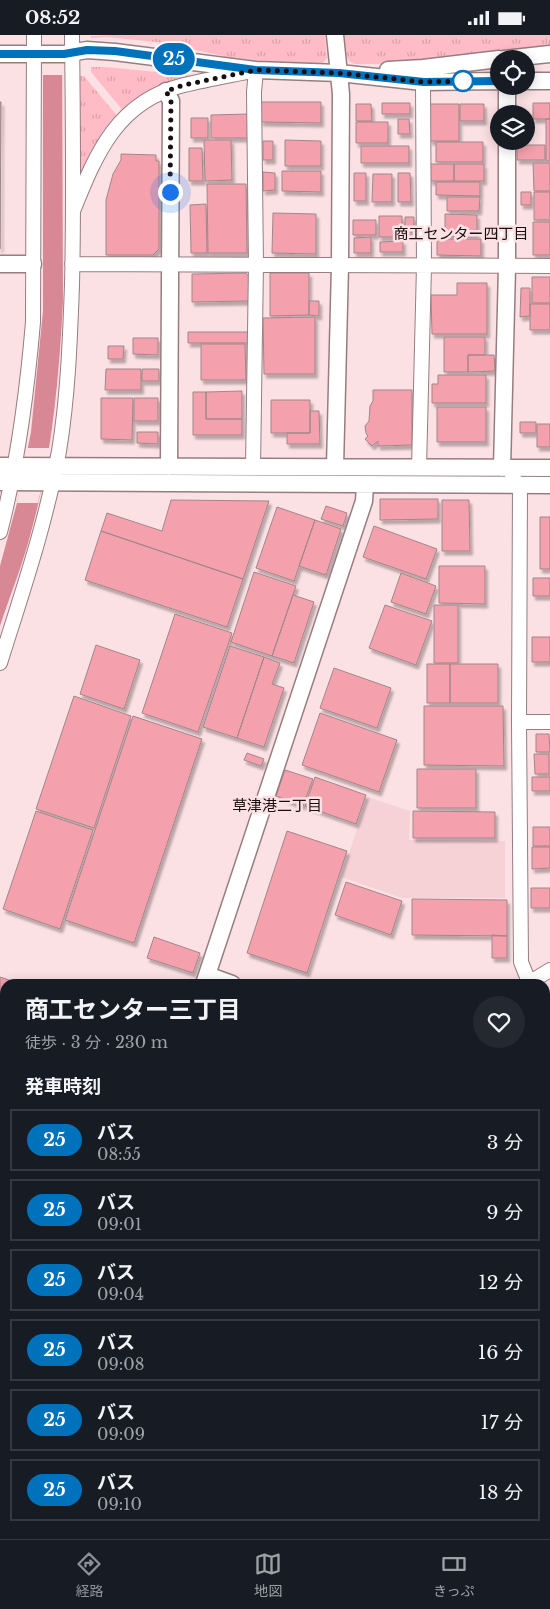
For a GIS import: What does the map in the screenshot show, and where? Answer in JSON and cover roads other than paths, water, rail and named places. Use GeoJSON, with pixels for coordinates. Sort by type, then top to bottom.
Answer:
{"type":"FeatureCollection","features":[{"type":"Feature","properties":{"kind":"street"},"geometry":{"type":"LineString","coordinates":[[0,532],[23,422],[33,322],[38,54],[34,35]]}},
{"type":"Feature","properties":{"kind":"street"},"geometry":{"type":"LineString","coordinates":[[0,663],[34,554],[49,474],[62,425],[70,358],[73,211],[68,53],[72,35]]}},
{"type":"Feature","properties":{"kind":"street"},"geometry":{"type":"LineString","coordinates":[[335,35],[341,94],[340,265],[335,467]]}},
{"type":"Feature","properties":{"kind":"street"},"geometry":{"type":"LineString","coordinates":[[0,54],[68,53],[87,50],[115,51],[256,70],[339,73],[424,82],[490,81]]}},
{"type":"Feature","properties":{"kind":"street"},"geometry":{"type":"LineString","coordinates":[[535,56],[550,54]]}},
{"type":"Feature","properties":{"kind":"street"},"geometry":{"type":"LineString","coordinates":[[339,73],[423,68],[490,60]]}},
{"type":"Feature","properties":{"kind":"street"},"geometry":{"type":"LineString","coordinates":[[73,211],[91,166],[113,130],[138,107],[155,96],[184,85],[256,70]]}},
{"type":"Feature","properties":{"kind":"street"},"geometry":{"type":"LineString","coordinates":[[253,467],[256,265],[254,92],[256,70]]}},
{"type":"Feature","properties":{"kind":"street"},"geometry":{"type":"LineString","coordinates":[[535,81],[550,81]]}},
{"type":"Feature","properties":{"kind":"street"},"geometry":{"type":"LineString","coordinates":[[419,467],[424,266],[424,82]]}},
{"type":"Feature","properties":{"kind":"street"},"geometry":{"type":"LineString","coordinates":[[166,91],[171,101],[169,467]]}},
{"type":"Feature","properties":{"kind":"street"},"geometry":{"type":"LineString","coordinates":[[507,150],[507,267],[502,467],[520,485],[521,962],[527,979]]}},
{"type":"Feature","properties":{"kind":"street"},"geometry":{"type":"LineString","coordinates":[[0,264],[33,264]]}},
{"type":"Feature","properties":{"kind":"street"},"geometry":{"type":"LineString","coordinates":[[72,264],[550,266]]}},
{"type":"Feature","properties":{"kind":"street"},"geometry":{"type":"LineString","coordinates":[[49,474],[169,467],[550,468]]}},
{"type":"Feature","properties":{"kind":"street"},"geometry":{"type":"LineString","coordinates":[[12,474],[365,485],[550,485]]}},
{"type":"Feature","properties":{"kind":"street"},"geometry":{"type":"LineString","coordinates":[[205,979],[364,501],[365,485]]}},
{"type":"Feature","properties":{"kind":"street"},"geometry":{"type":"LineString","coordinates":[[519,722],[550,722]]}},
{"type":"Feature","properties":{"kind":"street"},"geometry":{"type":"LineString","coordinates":[[535,979],[550,970]]}},
{"type":"Feature","properties":{"kind":"district","name":"商工センター四丁目"},"geometry":{"type":"Point","coordinates":[461,233]}},
{"type":"Feature","properties":{"kind":"district","name":"草津港二丁目"},"geometry":{"type":"Point","coordinates":[277,805]}}]}
